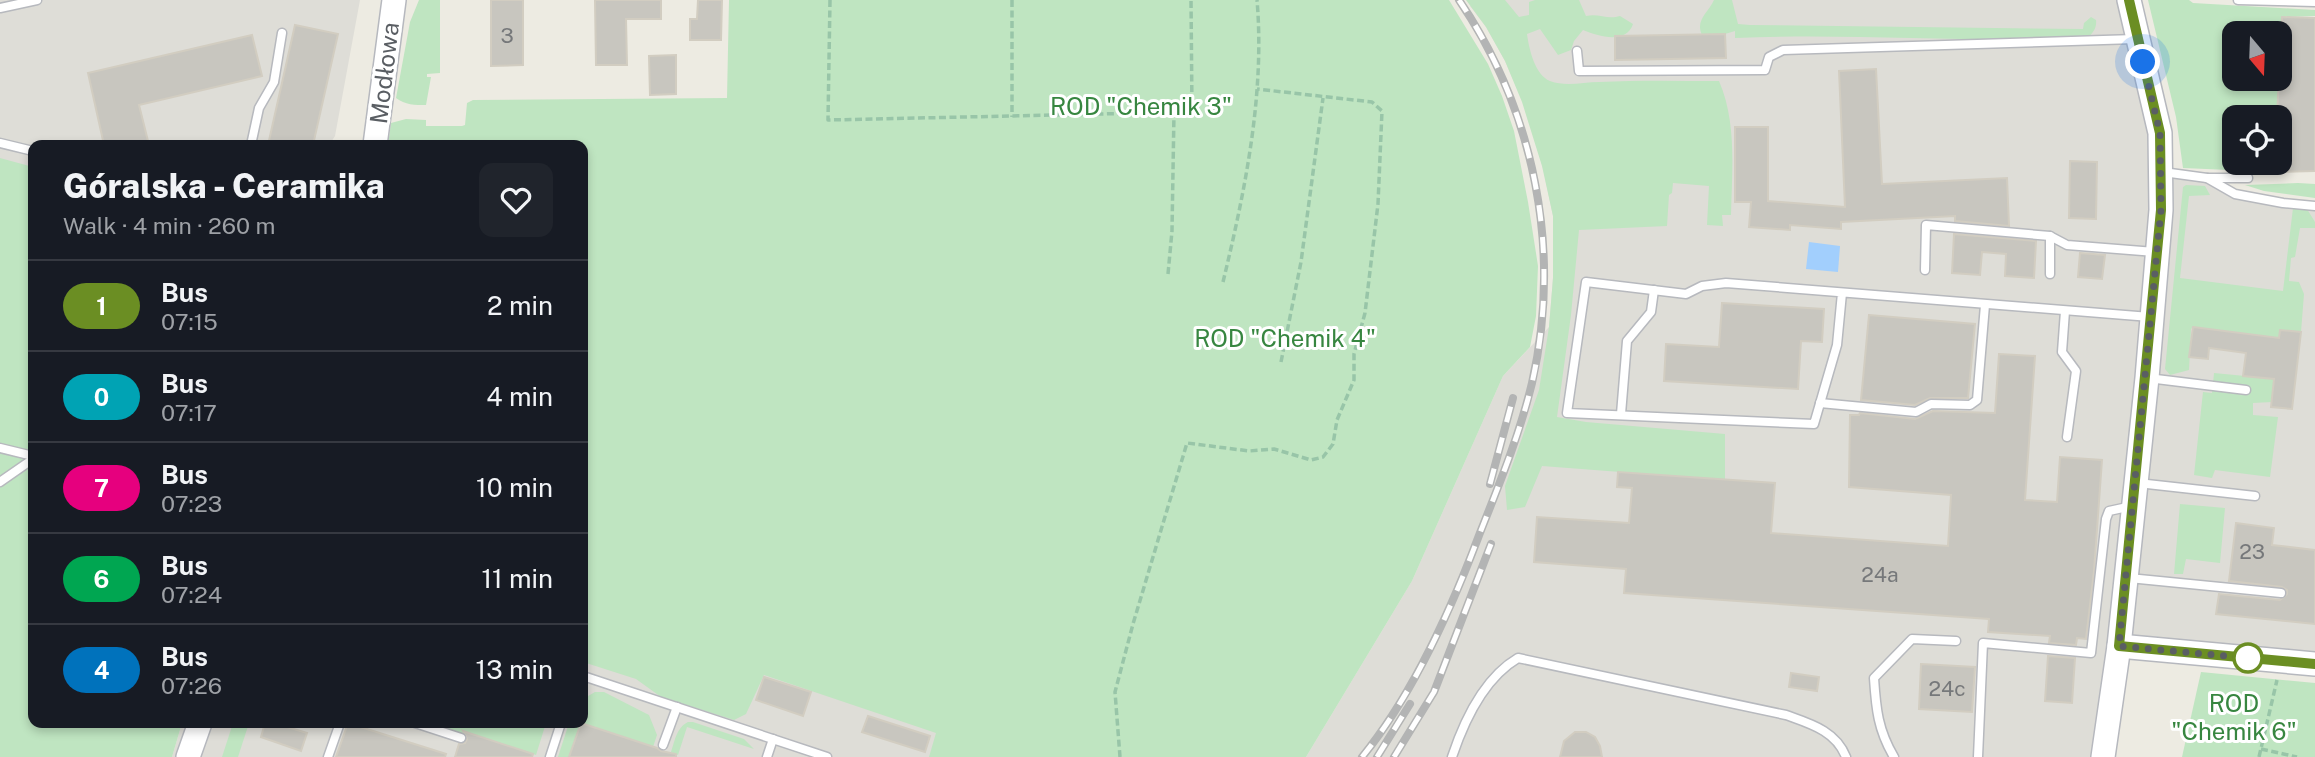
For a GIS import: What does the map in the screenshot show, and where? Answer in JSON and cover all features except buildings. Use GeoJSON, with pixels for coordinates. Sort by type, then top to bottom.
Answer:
{"type":"FeatureCollection","features":[{"type":"Feature","properties":{"kind":"main road","name":"Modłowa"},"geometry":{"type":"LineString","coordinates":[[372,140],[394,0]]}},
{"type":"Feature","properties":{"kind":"main road"},"geometry":{"type":"LineString","coordinates":[[2102,757],[2119,646],[2147,377],[2159,252],[2162,172],[2160,133],[2129,0]]}},
{"type":"Feature","properties":{"kind":"main road"},"geometry":{"type":"LineString","coordinates":[[2119,646],[2315,664]]}},
{"type":"Feature","properties":{"kind":"main road"},"geometry":{"type":"LineString","coordinates":[[188,757],[198,728]]}},
{"type":"Feature","properties":{"kind":"lane"},"geometry":{"type":"LineString","coordinates":[[0,8],[37,0]]}},
{"type":"Feature","properties":{"kind":"lane"},"geometry":{"type":"LineString","coordinates":[[2238,0],[2315,2]]}},
{"type":"Feature","properties":{"kind":"lane"},"geometry":{"type":"LineString","coordinates":[[252,140],[258,108],[274,82],[282,33]]}},
{"type":"Feature","properties":{"kind":"lane"},"geometry":{"type":"LineString","coordinates":[[1577,51],[1579,71],[1765,70],[1769,57],[1783,50],[2138,38]]}},
{"type":"Feature","properties":{"kind":"lane"},"geometry":{"type":"LineString","coordinates":[[0,143],[28,150]]}},
{"type":"Feature","properties":{"kind":"lane"},"geometry":{"type":"LineString","coordinates":[[2162,172],[2207,178],[2248,178]]}},
{"type":"Feature","properties":{"kind":"lane"},"geometry":{"type":"LineString","coordinates":[[2207,178],[2235,194],[2315,206]]}},
{"type":"Feature","properties":{"kind":"lane"},"geometry":{"type":"LineString","coordinates":[[1925,270],[1926,225],[2050,236],[2067,245],[2159,252]]}},
{"type":"Feature","properties":{"kind":"lane"},"geometry":{"type":"LineString","coordinates":[[2050,236],[2050,274]]}},
{"type":"Feature","properties":{"kind":"lane"},"geometry":{"type":"LineString","coordinates":[[1842,293],[1837,345],[1814,424],[1567,413],[1586,282],[1686,294],[1702,286],[1726,283],[2152,317]]}},
{"type":"Feature","properties":{"kind":"lane"},"geometry":{"type":"LineString","coordinates":[[1621,415],[1627,341],[1651,312],[1654,290]]}},
{"type":"Feature","properties":{"kind":"lane"},"geometry":{"type":"LineString","coordinates":[[1820,403],[1916,412],[1931,404],[1970,405],[1977,400],[1985,305]]}},
{"type":"Feature","properties":{"kind":"lane"},"geometry":{"type":"LineString","coordinates":[[2065,311],[2062,352],[2076,371],[2067,437]]}},
{"type":"Feature","properties":{"kind":"lane"},"geometry":{"type":"LineString","coordinates":[[2147,377],[2246,390]]}},
{"type":"Feature","properties":{"kind":"lane"},"geometry":{"type":"LineString","coordinates":[[0,449],[28,456]]}},
{"type":"Feature","properties":{"kind":"lane"},"geometry":{"type":"LineString","coordinates":[[0,482],[28,461]]}},
{"type":"Feature","properties":{"kind":"lane"},"geometry":{"type":"LineString","coordinates":[[1978,757],[1983,643],[2091,653],[2109,511],[2134,494],[2255,496]]}},
{"type":"Feature","properties":{"kind":"lane"},"geometry":{"type":"LineString","coordinates":[[2126,578],[2281,593]]}},
{"type":"Feature","properties":{"kind":"lane"},"geometry":{"type":"LineString","coordinates":[[1894,757],[1885,741],[1876,714],[1874,678],[1912,639],[1956,641]]}},
{"type":"Feature","properties":{"kind":"lane"},"geometry":{"type":"LineString","coordinates":[[1452,757],[1460,731],[1496,674],[1518,658],[1786,715],[1822,728],[1842,746],[1846,757]]}},
{"type":"Feature","properties":{"kind":"lane"},"geometry":{"type":"LineString","coordinates":[[588,678],[827,757]]}},
{"type":"Feature","properties":{"kind":"lane"},"geometry":{"type":"LineString","coordinates":[[663,745],[677,707]]}},
{"type":"Feature","properties":{"kind":"lane"},"geometry":{"type":"LineString","coordinates":[[328,757],[338,728]]}},
{"type":"Feature","properties":{"kind":"lane"},"geometry":{"type":"LineString","coordinates":[[431,728],[461,737]]}},
{"type":"Feature","properties":{"kind":"lane"},"geometry":{"type":"LineString","coordinates":[[550,757],[559,728]]}},
{"type":"Feature","properties":{"kind":"lane"},"geometry":{"type":"LineString","coordinates":[[767,757],[773,739]]}},
{"type":"Feature","properties":{"kind":"lane"},"geometry":{"type":"LineString","coordinates":[[1838,757],[1842,746]]}},
{"type":"Feature","properties":{"kind":"path"},"geometry":{"type":"LineString","coordinates":[[836,0],[830,0],[828,120],[1192,112],[1191,0]]}},
{"type":"Feature","properties":{"kind":"path"},"geometry":{"type":"LineString","coordinates":[[1012,0],[1012,117]]}},
{"type":"Feature","properties":{"kind":"path"},"geometry":{"type":"LineString","coordinates":[[1223,282],[1240,213],[1260,60],[1257,0]]}},
{"type":"Feature","properties":{"kind":"path"},"geometry":{"type":"LineString","coordinates":[[1120,757],[1115,692],[1187,443],[1250,451],[1274,449],[1311,460],[1323,457],[1333,444],[1337,420],[1354,380],[1354,354],[1365,313],[1378,204],[1382,111],[1372,103],[1256,89]]}},
{"type":"Feature","properties":{"kind":"path"},"geometry":{"type":"LineString","coordinates":[[1280,362],[1301,262],[1324,97]]}},
{"type":"Feature","properties":{"kind":"path"},"geometry":{"type":"LineString","coordinates":[[1168,274],[1172,231],[1174,112]]}},
{"type":"Feature","properties":{"kind":"path"},"geometry":{"type":"LineString","coordinates":[[2259,757],[2281,661]]}},
{"type":"Feature","properties":{"kind":"path"},"geometry":{"type":"LineString","coordinates":[[2261,749],[2297,757]]}},
{"type":"Feature","properties":{"kind":"shaded area"},"geometry":{"type":"Polygon","coordinates":[[[0,0],[360,0],[332,140],[28,140],[28,167],[0,159],[0,0]]]}},
{"type":"Feature","properties":{"kind":"shaded area"},"geometry":{"type":"Polygon","coordinates":[[[1490,0],[2129,0],[2162,172],[2207,178],[2235,194],[2315,206],[2315,663],[2120,646],[2103,757],[1306,757],[1412,581],[1503,376],[1549,327],[1553,278],[1553,216],[1543,168],[1523,102],[1505,61],[1486,27],[1470,6],[1490,0]]]}},
{"type":"Feature","properties":{"kind":"shaded area"},"geometry":{"type":"Polygon","coordinates":[[[588,613],[1024,757],[172,757],[181,728],[588,728],[588,613]]]}},
{"type":"Feature","properties":{"kind":"green space"},"geometry":{"type":"Polygon","coordinates":[[[419,0],[440,0],[440,73],[427,74],[427,77],[431,77],[426,105],[414,105],[396,98],[410,22],[419,0]]]}},
{"type":"Feature","properties":{"kind":"green space"},"geometry":{"type":"Polygon","coordinates":[[[729,0],[1449,0],[1488,64],[1514,131],[1538,266],[1536,316],[1530,347],[1503,376],[1412,581],[1306,757],[929,757],[936,733],[764,675],[746,714],[734,720],[661,697],[636,679],[588,664],[588,140],[389,140],[391,123],[406,119],[426,120],[426,126],[462,126],[465,125],[467,103],[473,100],[727,98],[729,0]]]}},
{"type":"Feature","properties":{"kind":"green space"},"geometry":{"type":"Polygon","coordinates":[[[1466,0],[1505,0],[1519,17],[1529,15],[1529,2],[1535,0],[1579,0],[1586,16],[1620,16],[1633,24],[1629,31],[1618,37],[1583,30],[1571,50],[1558,55],[1540,29],[1527,34],[1531,54],[1540,73],[1556,83],[1719,81],[1729,113],[1731,130],[1731,215],[1722,215],[1723,226],[1707,225],[1709,186],[1673,183],[1672,193],[1669,195],[1667,226],[1579,230],[1557,417],[1725,434],[1725,480],[1542,466],[1525,507],[1507,510],[1505,486],[1539,390],[1549,327],[1553,278],[1553,216],[1542,166],[1522,102],[1505,61],[1486,27],[1466,0]]]}},
{"type":"Feature","properties":{"kind":"green space"},"geometry":{"type":"Polygon","coordinates":[[[1714,0],[1732,0],[1738,24],[1750,25],[2083,29],[2084,23],[2091,17],[2096,23],[2087,38],[1735,38],[1735,31],[1702,35],[1701,21],[1714,0]]]}},
{"type":"Feature","properties":{"kind":"green space"},"geometry":{"type":"Polygon","coordinates":[[[2148,0],[2189,0],[2193,3],[2315,10],[2315,16],[2282,17],[2282,21],[2222,21],[2222,91],[2278,91],[2278,105],[2222,105],[2222,170],[2183,168],[2176,117],[2148,0]]]}},
{"type":"Feature","properties":{"kind":"green space"},"geometry":{"type":"Polygon","coordinates":[[[0,158],[28,166],[28,728],[181,728],[172,757],[0,757],[0,158]]]}},
{"type":"Feature","properties":{"kind":"green space"},"geometry":{"type":"Polygon","coordinates":[[[2315,184],[2315,198],[2264,191],[2245,185],[2315,184]]]}},
{"type":"Feature","properties":{"kind":"green space"},"geometry":{"type":"Polygon","coordinates":[[[2205,186],[2210,195],[2189,196],[2180,278],[2283,291],[2293,208],[2307,209],[2315,222],[2315,228],[2300,228],[2295,257],[2291,258],[2289,281],[2299,282],[2304,294],[2301,332],[2280,330],[2272,402],[2253,403],[2253,415],[2278,417],[2270,477],[2215,470],[2212,478],[2194,475],[2203,392],[2212,393],[2214,373],[2266,378],[2270,337],[2193,327],[2189,370],[2170,375],[2165,369],[2183,187],[2205,186]]]}},
{"type":"Feature","properties":{"kind":"green space"},"geometry":{"type":"Polygon","coordinates":[[[2180,504],[2225,508],[2220,563],[2186,559],[2183,574],[2174,574],[2180,504]]]}},
{"type":"Feature","properties":{"kind":"green space","name":"ROD \"Chemik 6\""},"geometry":{"type":"Polygon","coordinates":[[[2201,672],[2315,683],[2315,757],[2182,757],[2201,672]]]}},
{"type":"Feature","properties":{"kind":"green space"},"geometry":{"type":"Polygon","coordinates":[[[595,692],[604,692],[649,715],[657,735],[653,747],[588,725],[588,696],[595,692]]]}},
{"type":"Feature","properties":{"kind":"green space"},"geometry":{"type":"Polygon","coordinates":[[[688,722],[744,739],[754,749],[687,727],[678,755],[671,752],[678,731],[688,722]]]}},
{"type":"Feature","properties":{"kind":"green space"},"geometry":{"type":"Polygon","coordinates":[[[231,728],[247,728],[238,757],[222,757],[231,728]]]}},
{"type":"Feature","properties":{"kind":"green space"},"geometry":{"type":"Polygon","coordinates":[[[445,728],[544,728],[536,755],[464,731],[462,734],[445,728]]]}},
{"type":"Feature","properties":{"kind":"green space"},"geometry":{"type":"Polygon","coordinates":[[[567,728],[579,728],[569,757],[558,757],[567,728]]]}},
{"type":"Feature","properties":{"kind":"water"},"geometry":{"type":"Polygon","coordinates":[[[1809,242],[1840,246],[1838,272],[1806,269],[1809,242]]]}},
{"type":"Feature","properties":{"kind":"railway"},"geometry":{"type":"LineString","coordinates":[[1362,757],[1413,680],[1455,595],[1521,423],[1541,333],[1544,283],[1542,233],[1535,184],[1507,89],[1485,43],[1459,0]]}},
{"type":"Feature","properties":{"kind":"railway"},"geometry":{"type":"LineString","coordinates":[[1490,484],[1513,398]]}},
{"type":"Feature","properties":{"kind":"railway"},"geometry":{"type":"LineString","coordinates":[[1394,757],[1434,692],[1491,544]]}},
{"type":"Feature","properties":{"kind":"railway"},"geometry":{"type":"LineString","coordinates":[[1377,757],[1410,704]]}},
{"type":"Feature","properties":{"kind":"bus line","name":"1"},"geometry":{"type":"LineString","coordinates":[[2129,0],[2160,133],[2162,172],[2159,252],[2119,646],[2315,664]]}},
{"type":"Feature","properties":{"kind":"route"},"geometry":{"type":"LineString","coordinates":[[2143,62],[2160,133],[2161,210],[2119,646],[2248,658]]}},
{"type":"Feature","properties":{"kind":"park label","name":"ROD \"Chemik 3\""},"geometry":{"type":"Point","coordinates":[1141,106]}},
{"type":"Feature","properties":{"kind":"park label","name":"ROD \"Chemik 4\""},"geometry":{"type":"Point","coordinates":[1285,338]}}]}
